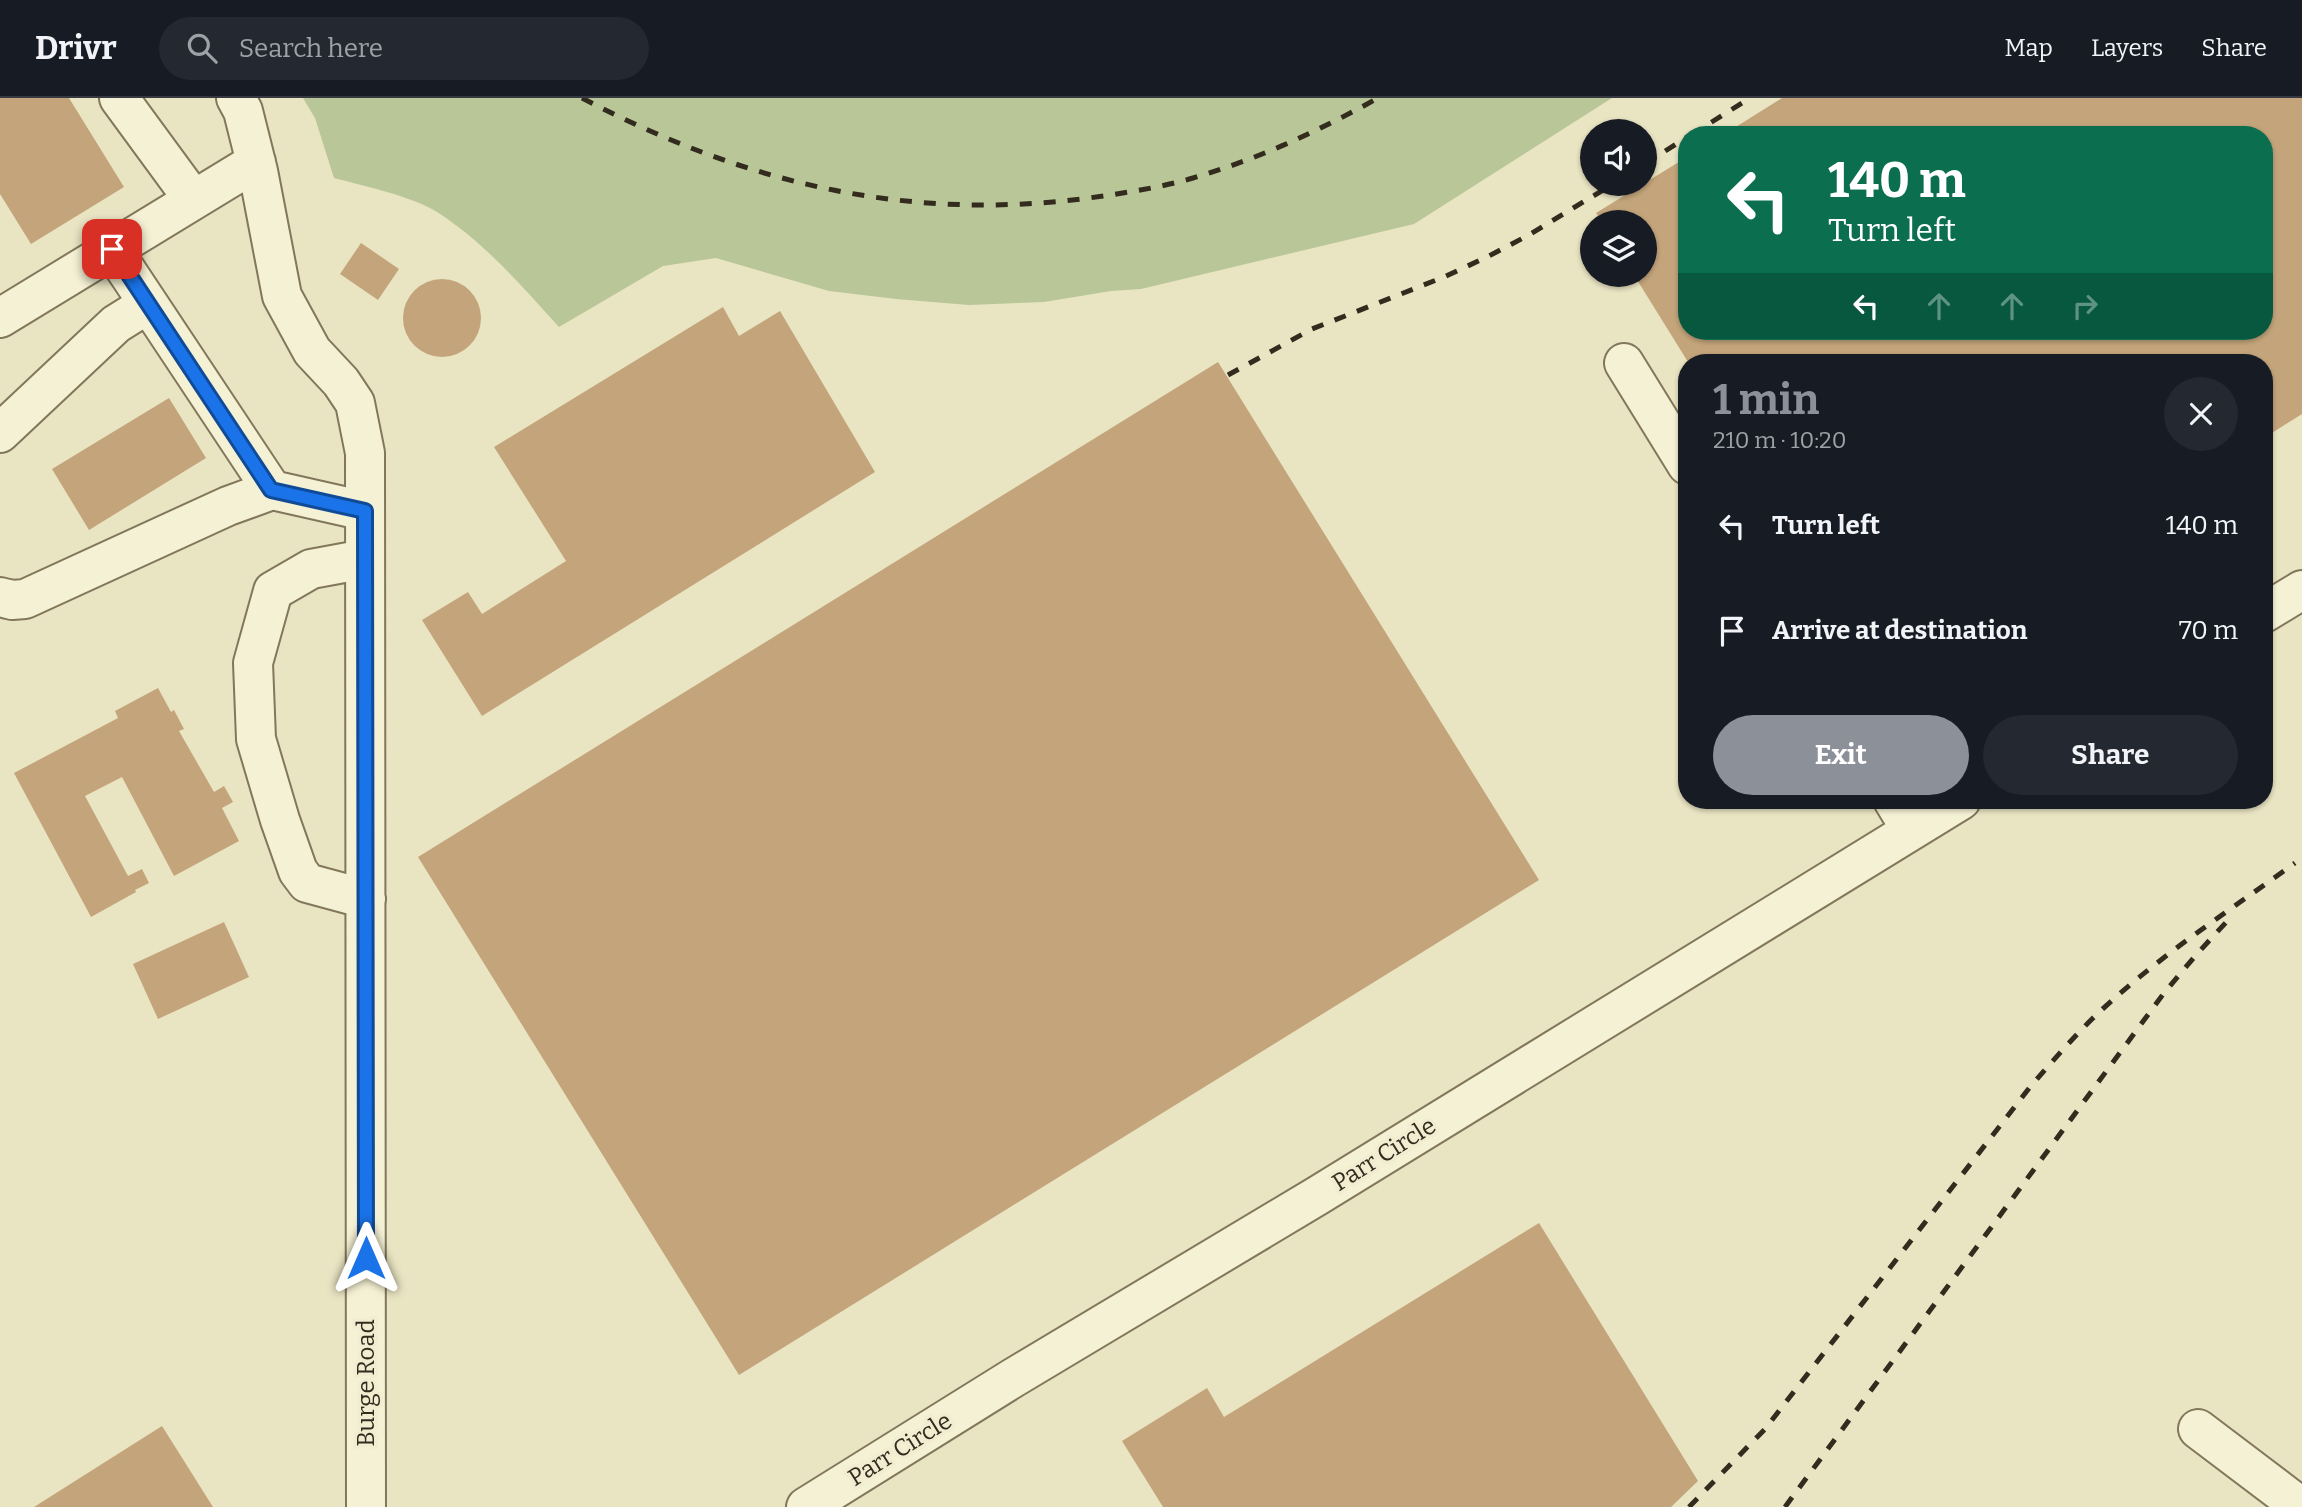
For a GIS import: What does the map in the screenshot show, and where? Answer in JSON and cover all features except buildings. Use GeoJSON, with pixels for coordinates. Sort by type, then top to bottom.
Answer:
{"type":"FeatureCollection","features":[{"type":"Feature","properties":{"kind":"street"},"geometry":{"type":"LineString","coordinates":[[120,98],[193,200]]}},
{"type":"Feature","properties":{"kind":"street","name":"Burge Road"},"geometry":{"type":"LineString","coordinates":[[236,98],[243,111],[256,162],[282,296],[312,351],[341,382],[355,403],[365,453],[366,1507]]}},
{"type":"Feature","properties":{"kind":"street"},"geometry":{"type":"LineString","coordinates":[[0,317],[256,162]]}},
{"type":"Feature","properties":{"kind":"street"},"geometry":{"type":"LineString","coordinates":[[112,249],[271,490]]}},
{"type":"Feature","properties":{"kind":"street"},"geometry":{"type":"LineString","coordinates":[[0,433],[116,324],[148,304]]}},
{"type":"Feature","properties":{"kind":"street"},"geometry":{"type":"LineString","coordinates":[[1624,363],[1678,450]]}},
{"type":"Feature","properties":{"kind":"street"},"geometry":{"type":"LineString","coordinates":[[0,597],[25,600],[228,506],[271,490],[365,511]]}},
{"type":"Feature","properties":{"kind":"street"},"geometry":{"type":"LineString","coordinates":[[365,559],[311,569],[273,591],[253,663],[256,738],[280,820],[299,871],[307,883],[366,899]]}},
{"type":"Feature","properties":{"kind":"street"},"geometry":{"type":"LineString","coordinates":[[2273,608],[2302,590]]}},
{"type":"Feature","properties":{"kind":"street","name":"Parr Circle"},"geometry":{"type":"LineString","coordinates":[[806,1507],[1013,1378],[1340,1182],[1902,815],[1926,809]]}},
{"type":"Feature","properties":{"kind":"street"},"geometry":{"type":"LineString","coordinates":[[2198,1429],[2301,1507]]}},
{"type":"Feature","properties":{"kind":"green space"},"geometry":{"type":"Polygon","coordinates":[[[303,98],[1612,98],[1414,224],[1141,289],[1044,302],[969,305],[829,291],[716,258],[663,266],[559,327],[486,251],[437,212],[401,196],[334,178],[315,118],[303,98]]]}},
{"type":"Feature","properties":{"kind":"railway"},"geometry":{"type":"LineString","coordinates":[[582,98],[643,128],[704,153],[765,173],[828,189],[891,199],[955,204],[1021,204],[1089,198],[1180,182],[1288,143],[1378,98]]}},
{"type":"Feature","properties":{"kind":"railway"},"geometry":{"type":"LineString","coordinates":[[1705,126],[1750,98]]}},
{"type":"Feature","properties":{"kind":"railway"},"geometry":{"type":"LineString","coordinates":[[1657,156],[1678,143]]}},
{"type":"Feature","properties":{"kind":"railway"},"geometry":{"type":"LineString","coordinates":[[1228,375],[1312,329],[1444,277],[1487,257],[1593,196]]}},
{"type":"Feature","properties":{"kind":"railway"},"geometry":{"type":"LineString","coordinates":[[1689,1507],[1765,1429],[2030,1087],[2076,1036],[2115,997],[2165,957],[2295,863]]}},
{"type":"Feature","properties":{"kind":"railway"},"geometry":{"type":"LineString","coordinates":[[1785,1507],[2164,993],[2230,918]]}},
{"type":"Feature","properties":{"kind":"route"},"geometry":{"type":"LineString","coordinates":[[112,249],[271,490],[365,511],[366,1258]]}}]}
